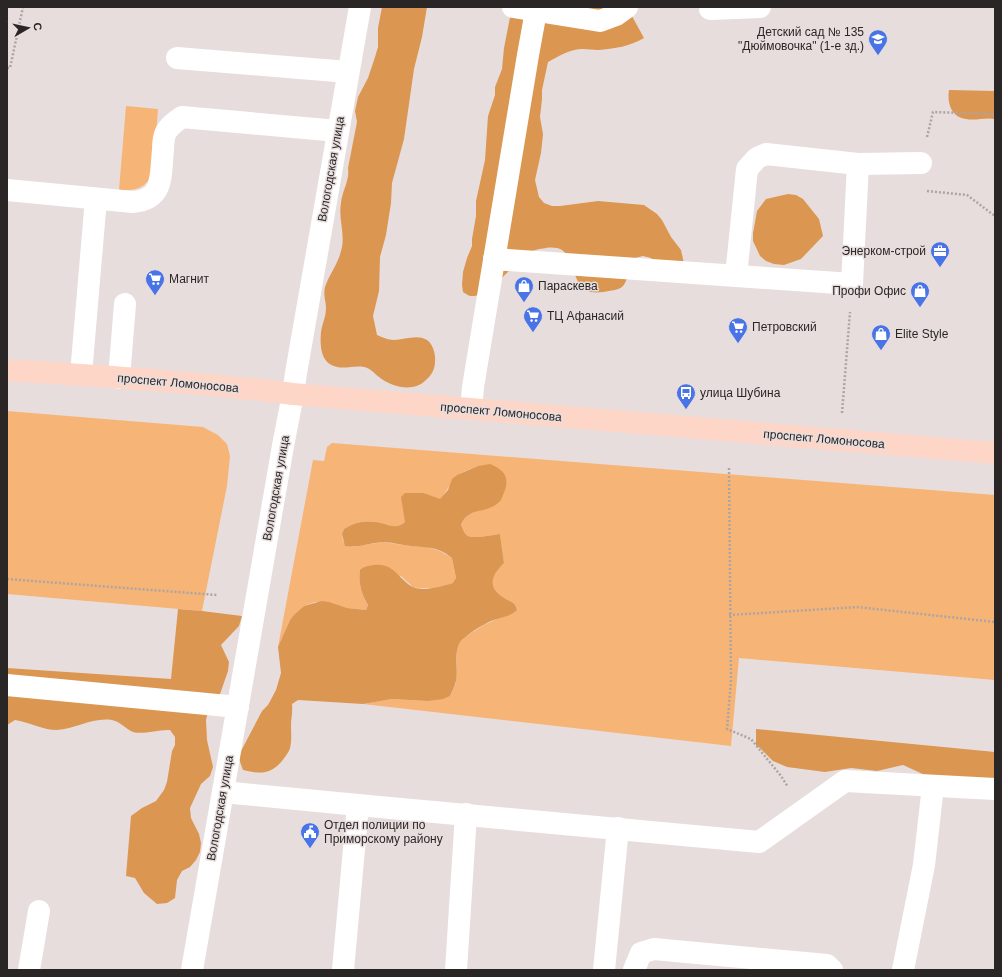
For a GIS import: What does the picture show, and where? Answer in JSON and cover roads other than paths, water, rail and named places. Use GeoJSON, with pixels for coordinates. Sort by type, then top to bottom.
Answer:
{"type":"FeatureCollection","features":[{"type":"Feature","properties":{"kind":"main road","name":"проспект Ломоносова"},"geometry":{"type":"LineString","coordinates":[[7,370],[81,374],[293,394],[995,453]]}},
{"type":"Feature","properties":{"kind":"street","name":"Вологодская улица"},"geometry":{"type":"LineString","coordinates":[[192,970],[360,7]]}},
{"type":"Feature","properties":{"kind":"street"},"geometry":{"type":"LineString","coordinates":[[513,7],[600,21],[616,15],[627,7]]}},
{"type":"Feature","properties":{"kind":"street"},"geometry":{"type":"LineString","coordinates":[[710,9],[760,7]]}},
{"type":"Feature","properties":{"kind":"street"},"geometry":{"type":"LineString","coordinates":[[471,409],[473,387],[494,258],[536,11]]}},
{"type":"Feature","properties":{"kind":"street"},"geometry":{"type":"LineString","coordinates":[[177,58],[348,72]]}},
{"type":"Feature","properties":{"kind":"street"},"geometry":{"type":"LineString","coordinates":[[7,190],[96,199],[133,202],[142,201],[151,197],[160,185],[164,138],[166,132],[182,117],[338,131]]}},
{"type":"Feature","properties":{"kind":"street"},"geometry":{"type":"LineString","coordinates":[[736,276],[747,169],[757,158],[766,154],[858,164],[921,163]]}},
{"type":"Feature","properties":{"kind":"street"},"geometry":{"type":"LineString","coordinates":[[494,258],[852,284],[858,164]]}},
{"type":"Feature","properties":{"kind":"street"},"geometry":{"type":"LineString","coordinates":[[81,374],[96,199]]}},
{"type":"Feature","properties":{"kind":"street"},"geometry":{"type":"LineString","coordinates":[[119,378],[126,304]]}},
{"type":"Feature","properties":{"kind":"street"},"geometry":{"type":"LineString","coordinates":[[7,685],[238,707]]}},
{"type":"Feature","properties":{"kind":"street"},"geometry":{"type":"LineString","coordinates":[[223,792],[759,842],[845,781],[995,789]]}},
{"type":"Feature","properties":{"kind":"street"},"geometry":{"type":"LineString","coordinates":[[903,970],[924,865],[933,786]]}},
{"type":"Feature","properties":{"kind":"street"},"geometry":{"type":"LineString","coordinates":[[343,970],[358,805]]}},
{"type":"Feature","properties":{"kind":"street"},"geometry":{"type":"LineString","coordinates":[[456,970],[466,814]]}},
{"type":"Feature","properties":{"kind":"street"},"geometry":{"type":"LineString","coordinates":[[604,970],[618,828]]}},
{"type":"Feature","properties":{"kind":"street"},"geometry":{"type":"LineString","coordinates":[[29,970],[39,911]]}},
{"type":"Feature","properties":{"kind":"street"},"geometry":{"type":"LineString","coordinates":[[634,970],[641,953],[654,949],[827,965],[832,970]]}},
{"type":"Feature","properties":{"kind":"place","name":"Детский сад № 135 \"Дюймовочка\" (1-е зд.)"},"geometry":{"type":"Point","coordinates":[878,56]}},
{"type":"Feature","properties":{"kind":"place","name":"Энерком-строй"},"geometry":{"type":"Point","coordinates":[940,268]}},
{"type":"Feature","properties":{"kind":"place","name":"Магнит"},"geometry":{"type":"Point","coordinates":[155,296]}},
{"type":"Feature","properties":{"kind":"place","name":"Параскева"},"geometry":{"type":"Point","coordinates":[524,303]}},
{"type":"Feature","properties":{"kind":"place","name":"Профи Офис"},"geometry":{"type":"Point","coordinates":[920,308]}},
{"type":"Feature","properties":{"kind":"place","name":"ТЦ Афанасий"},"geometry":{"type":"Point","coordinates":[533,333]}},
{"type":"Feature","properties":{"kind":"place","name":"Петровский"},"geometry":{"type":"Point","coordinates":[738,344]}},
{"type":"Feature","properties":{"kind":"place","name":"Elite Style"},"geometry":{"type":"Point","coordinates":[881,351]}},
{"type":"Feature","properties":{"kind":"place","name":"улица Шубина"},"geometry":{"type":"Point","coordinates":[686,410]}},
{"type":"Feature","properties":{"kind":"place","name":"Отдел полиции по Приморскому району"},"geometry":{"type":"Point","coordinates":[310,849]}}]}
